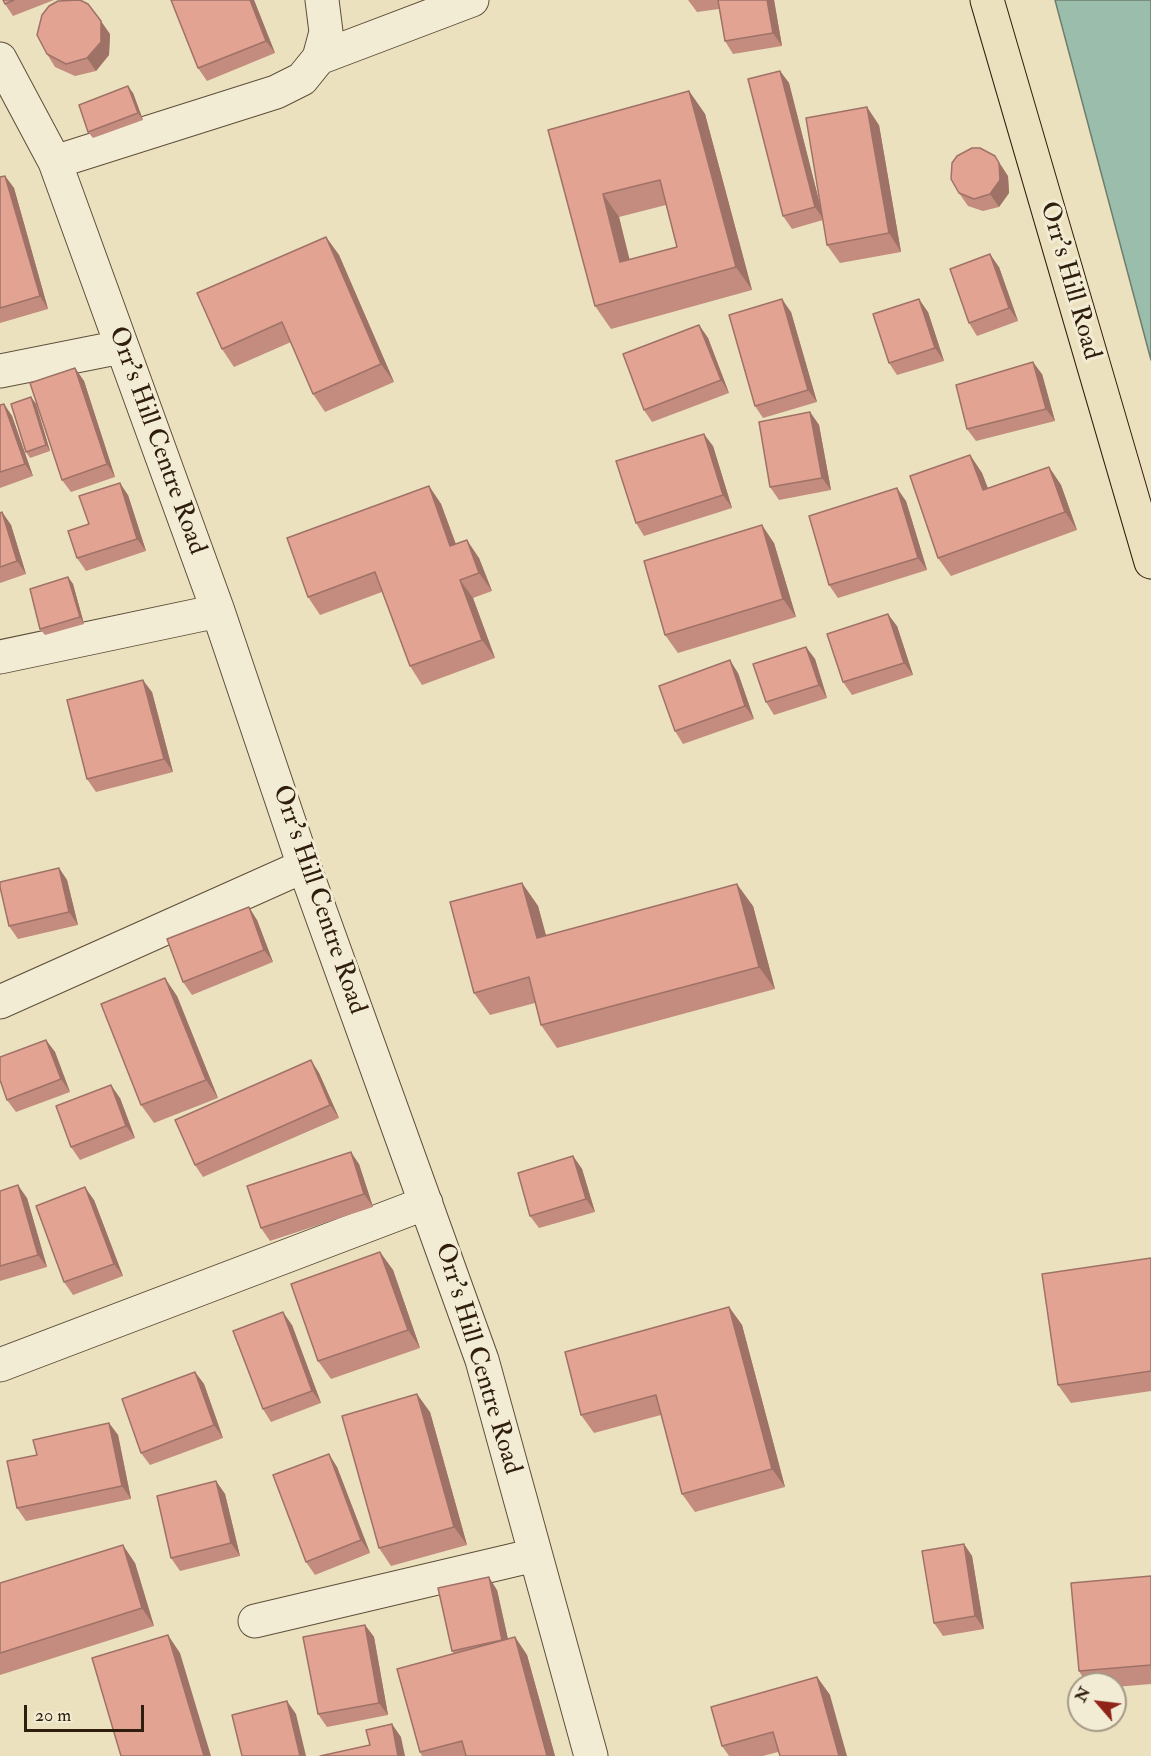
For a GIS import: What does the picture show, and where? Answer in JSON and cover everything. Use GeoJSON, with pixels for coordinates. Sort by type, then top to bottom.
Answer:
{"type":"FeatureCollection","features":[{"type":"Feature","properties":{"kind":"main road","name":"Orr’s Hill Road"},"geometry":{"type":"LineString","coordinates":[[987,0],[1151,562]]}},
{"type":"Feature","properties":{"kind":"street"},"geometry":{"type":"LineString","coordinates":[[55,162],[276,92],[302,79],[319,58],[326,32],[322,0]]}},
{"type":"Feature","properties":{"kind":"street"},"geometry":{"type":"LineString","coordinates":[[319,58],[472,0]]}},
{"type":"Feature","properties":{"kind":"street","name":"Orr's Hill Centre Road"},"geometry":{"type":"LineString","coordinates":[[1,66],[55,162],[218,611],[304,866],[482,1360],[591,1756]]}},
{"type":"Feature","properties":{"kind":"street"},"geometry":{"type":"LineString","coordinates":[[0,371],[121,347]]}},
{"type":"Feature","properties":{"kind":"street"},"geometry":{"type":"LineString","coordinates":[[0,657],[218,611]]}},
{"type":"Feature","properties":{"kind":"street"},"geometry":{"type":"LineString","coordinates":[[0,1002],[304,866]]}},
{"type":"Feature","properties":{"kind":"street"},"geometry":{"type":"LineString","coordinates":[[0,1365],[426,1203]]}},
{"type":"Feature","properties":{"kind":"street"},"geometry":{"type":"LineString","coordinates":[[255,1621],[536,1555]]}},
{"type":"Feature","properties":{"kind":"shaded area"},"geometry":{"type":"Polygon","coordinates":[[[1055,0],[1151,0],[1151,360],[1055,0]]]}},
{"type":"Feature","properties":{"kind":"building"},"geometry":{"type":"Polygon","coordinates":[[[80,0],[88,4],[101,21],[101,42],[87,58],[66,64],[47,54],[37,35],[42,15],[49,6],[58,1],[80,0]]]}},
{"type":"Feature","properties":{"kind":"building"},"geometry":{"type":"Polygon","coordinates":[[[171,0],[250,0],[266,41],[198,68],[171,0]]]}},
{"type":"Feature","properties":{"kind":"building"},"geometry":{"type":"Polygon","coordinates":[[[718,0],[767,0],[773,33],[725,41],[718,0]]]}},
{"type":"Feature","properties":{"kind":"building"},"geometry":{"type":"Polygon","coordinates":[[[780,71],[815,207],[783,216],[748,79],[780,71]]]}},
{"type":"Feature","properties":{"kind":"building"},"geometry":{"type":"Polygon","coordinates":[[[128,86],[138,113],[88,132],[79,105],[128,86]]]}},
{"type":"Feature","properties":{"kind":"building"},"geometry":{"type":"Polygon","coordinates":[[[689,91],[736,267],[595,306],[548,130],[689,91]],[[660,180],[603,194],[620,262],[677,247],[660,180]]]}},
{"type":"Feature","properties":{"kind":"building"},"geometry":{"type":"Polygon","coordinates":[[[867,107],[889,233],[827,245],[806,118],[867,107]]]}},
{"type":"Feature","properties":{"kind":"building"},"geometry":{"type":"Polygon","coordinates":[[[972,148],[980,148],[995,156],[999,163],[1000,180],[990,194],[974,199],[959,193],[951,179],[952,163],[957,156],[972,148]]]}},
{"type":"Feature","properties":{"kind":"building"},"geometry":{"type":"Polygon","coordinates":[[[5,176],[40,296],[0,308],[0,177],[5,176]]]}},
{"type":"Feature","properties":{"kind":"building"},"geometry":{"type":"Polygon","coordinates":[[[326,237],[381,364],[313,394],[282,322],[222,349],[197,293],[326,237]]]}},
{"type":"Feature","properties":{"kind":"building"},"geometry":{"type":"Polygon","coordinates":[[[990,254],[1009,308],[969,323],[950,269],[990,254]]]}},
{"type":"Feature","properties":{"kind":"building"},"geometry":{"type":"Polygon","coordinates":[[[782,299],[808,390],[755,406],[729,315],[782,299]]]}},
{"type":"Feature","properties":{"kind":"building"},"geometry":{"type":"Polygon","coordinates":[[[919,299],[935,348],[889,363],[873,314],[919,299]]]}},
{"type":"Feature","properties":{"kind":"building"},"geometry":{"type":"Polygon","coordinates":[[[699,325],[721,380],[644,410],[623,354],[699,325]]]}},
{"type":"Feature","properties":{"kind":"building"},"geometry":{"type":"Polygon","coordinates":[[[1033,362],[1046,409],[967,429],[956,385],[1033,362]]]}},
{"type":"Feature","properties":{"kind":"building"},"geometry":{"type":"Polygon","coordinates":[[[75,368],[107,464],[62,480],[30,383],[75,368]]]}},
{"type":"Feature","properties":{"kind":"building"},"geometry":{"type":"Polygon","coordinates":[[[31,397],[46,445],[26,452],[11,404],[31,397]]]}},
{"type":"Feature","properties":{"kind":"building"},"geometry":{"type":"Polygon","coordinates":[[[4,404],[25,464],[0,472],[0,405],[4,404]]]}},
{"type":"Feature","properties":{"kind":"building"},"geometry":{"type":"Polygon","coordinates":[[[810,412],[822,478],[770,487],[759,422],[810,412]]]}},
{"type":"Feature","properties":{"kind":"building"},"geometry":{"type":"Polygon","coordinates":[[[704,434],[723,495],[636,523],[616,461],[704,434]]]}},
{"type":"Feature","properties":{"kind":"building"},"geometry":{"type":"Polygon","coordinates":[[[970,455],[983,490],[1049,467],[1065,512],[938,558],[910,476],[970,455]]]}},
{"type":"Feature","properties":{"kind":"building"},"geometry":{"type":"Polygon","coordinates":[[[120,483],[137,539],[77,558],[68,531],[89,524],[79,496],[120,483]]]}},
{"type":"Feature","properties":{"kind":"building"},"geometry":{"type":"Polygon","coordinates":[[[429,486],[450,546],[467,540],[479,573],[460,580],[482,640],[410,666],[375,572],[308,597],[287,538],[429,486]]]}},
{"type":"Feature","properties":{"kind":"building"},"geometry":{"type":"Polygon","coordinates":[[[897,488],[918,558],[829,585],[809,516],[897,488]]]}},
{"type":"Feature","properties":{"kind":"building"},"geometry":{"type":"Polygon","coordinates":[[[2,512],[17,561],[0,567],[0,513],[2,512]]]}},
{"type":"Feature","properties":{"kind":"building"},"geometry":{"type":"Polygon","coordinates":[[[762,525],[783,599],[665,635],[644,561],[762,525]]]}},
{"type":"Feature","properties":{"kind":"building"},"geometry":{"type":"Polygon","coordinates":[[[68,577],[80,617],[40,629],[30,589],[68,577]]]}},
{"type":"Feature","properties":{"kind":"building"},"geometry":{"type":"Polygon","coordinates":[[[888,614],[904,663],[843,682],[827,634],[888,614]]]}},
{"type":"Feature","properties":{"kind":"building"},"geometry":{"type":"Polygon","coordinates":[[[806,647],[819,685],[766,702],[753,664],[806,647]]]}},
{"type":"Feature","properties":{"kind":"building"},"geometry":{"type":"Polygon","coordinates":[[[730,660],[745,706],[675,731],[659,686],[730,660]]]}},
{"type":"Feature","properties":{"kind":"building"},"geometry":{"type":"Polygon","coordinates":[[[143,680],[164,759],[87,779],[67,700],[143,680]]]}},
{"type":"Feature","properties":{"kind":"building"},"geometry":{"type":"Polygon","coordinates":[[[59,868],[69,912],[9,926],[0,882],[59,868]]]}},
{"type":"Feature","properties":{"kind":"building"},"geometry":{"type":"Polygon","coordinates":[[[522,883],[537,938],[737,884],[759,967],[541,1025],[529,977],[474,993],[450,902],[522,883]]]}},
{"type":"Feature","properties":{"kind":"building"},"geometry":{"type":"Polygon","coordinates":[[[249,907],[264,950],[183,982],[167,939],[249,907]]]}},
{"type":"Feature","properties":{"kind":"building"},"geometry":{"type":"Polygon","coordinates":[[[165,978],[206,1080],[141,1105],[101,1004],[165,978]]]}},
{"type":"Feature","properties":{"kind":"building"},"geometry":{"type":"Polygon","coordinates":[[[46,1040],[61,1079],[7,1100],[0,1080],[0,1057],[46,1040]]]}},
{"type":"Feature","properties":{"kind":"building"},"geometry":{"type":"Polygon","coordinates":[[[311,1060],[330,1105],[195,1165],[175,1120],[311,1060]]]}},
{"type":"Feature","properties":{"kind":"building"},"geometry":{"type":"Polygon","coordinates":[[[111,1085],[126,1126],[71,1147],[56,1106],[111,1085]]]}},
{"type":"Feature","properties":{"kind":"building"},"geometry":{"type":"Polygon","coordinates":[[[351,1152],[364,1194],[261,1228],[247,1186],[351,1152]]]}},
{"type":"Feature","properties":{"kind":"building"},"geometry":{"type":"Polygon","coordinates":[[[573,1156],[586,1199],[530,1216],[518,1173],[573,1156]]]}},
{"type":"Feature","properties":{"kind":"building"},"geometry":{"type":"Polygon","coordinates":[[[18,1185],[38,1255],[0,1266],[0,1191],[18,1185]]]}},
{"type":"Feature","properties":{"kind":"building"},"geometry":{"type":"Polygon","coordinates":[[[85,1187],[114,1264],[64,1282],[36,1206],[85,1187]]]}},
{"type":"Feature","properties":{"kind":"building"},"geometry":{"type":"Polygon","coordinates":[[[380,1252],[408,1330],[318,1361],[291,1284],[380,1252]]]}},
{"type":"Feature","properties":{"kind":"building"},"geometry":{"type":"Polygon","coordinates":[[[1151,1258],[1151,1371],[1058,1385],[1042,1274],[1151,1258]]]}},
{"type":"Feature","properties":{"kind":"building"},"geometry":{"type":"Polygon","coordinates":[[[729,1307],[772,1469],[682,1494],[656,1395],[581,1415],[565,1352],[729,1307]]]}},
{"type":"Feature","properties":{"kind":"building"},"geometry":{"type":"Polygon","coordinates":[[[283,1312],[312,1391],[263,1409],[233,1331],[283,1312]]]}},
{"type":"Feature","properties":{"kind":"building"},"geometry":{"type":"Polygon","coordinates":[[[195,1372],[214,1425],[141,1453],[122,1399],[195,1372]]]}},
{"type":"Feature","properties":{"kind":"building"},"geometry":{"type":"Polygon","coordinates":[[[417,1394],[454,1527],[379,1548],[342,1416],[417,1394]]]}},
{"type":"Feature","properties":{"kind":"building"},"geometry":{"type":"Polygon","coordinates":[[[109,1423],[122,1486],[17,1508],[7,1461],[37,1455],[33,1440],[109,1423]]]}},
{"type":"Feature","properties":{"kind":"building"},"geometry":{"type":"Polygon","coordinates":[[[329,1454],[361,1540],[306,1562],[273,1475],[329,1454]]]}},
{"type":"Feature","properties":{"kind":"building"},"geometry":{"type":"Polygon","coordinates":[[[216,1481],[231,1543],[171,1558],[157,1496],[216,1481]]]}},
{"type":"Feature","properties":{"kind":"building"},"geometry":{"type":"Polygon","coordinates":[[[964,1544],[975,1616],[934,1623],[922,1551],[964,1544]]]}},
{"type":"Feature","properties":{"kind":"building"},"geometry":{"type":"Polygon","coordinates":[[[123,1545],[142,1608],[0,1653],[0,1583],[123,1545]]]}},
{"type":"Feature","properties":{"kind":"building"},"geometry":{"type":"Polygon","coordinates":[[[1151,1576],[1151,1665],[1079,1671],[1071,1583],[1151,1576]]]}},
{"type":"Feature","properties":{"kind":"building"},"geometry":{"type":"Polygon","coordinates":[[[489,1577],[502,1640],[452,1651],[438,1588],[489,1577]]]}},
{"type":"Feature","properties":{"kind":"building"},"geometry":{"type":"Polygon","coordinates":[[[365,1625],[379,1703],[318,1714],[303,1637],[365,1625]]]}},
{"type":"Feature","properties":{"kind":"building"},"geometry":{"type":"Polygon","coordinates":[[[168,1635],[204,1756],[121,1756],[92,1658],[168,1635]]]}},
{"type":"Feature","properties":{"kind":"building"},"geometry":{"type":"Polygon","coordinates":[[[515,1637],[547,1756],[466,1756],[462,1741],[420,1752],[397,1669],[515,1637]]]}},
{"type":"Feature","properties":{"kind":"building"},"geometry":{"type":"Polygon","coordinates":[[[817,1677],[839,1756],[780,1756],[773,1732],[722,1746],[711,1707],[817,1677]]]}},
{"type":"Feature","properties":{"kind":"building"},"geometry":{"type":"Polygon","coordinates":[[[287,1701],[300,1756],[242,1756],[232,1715],[287,1701]]]}},
{"type":"Feature","properties":{"kind":"building"},"geometry":{"type":"Polygon","coordinates":[[[392,1724],[398,1756],[320,1756],[370,1745],[366,1730],[392,1724]]]}}]}
